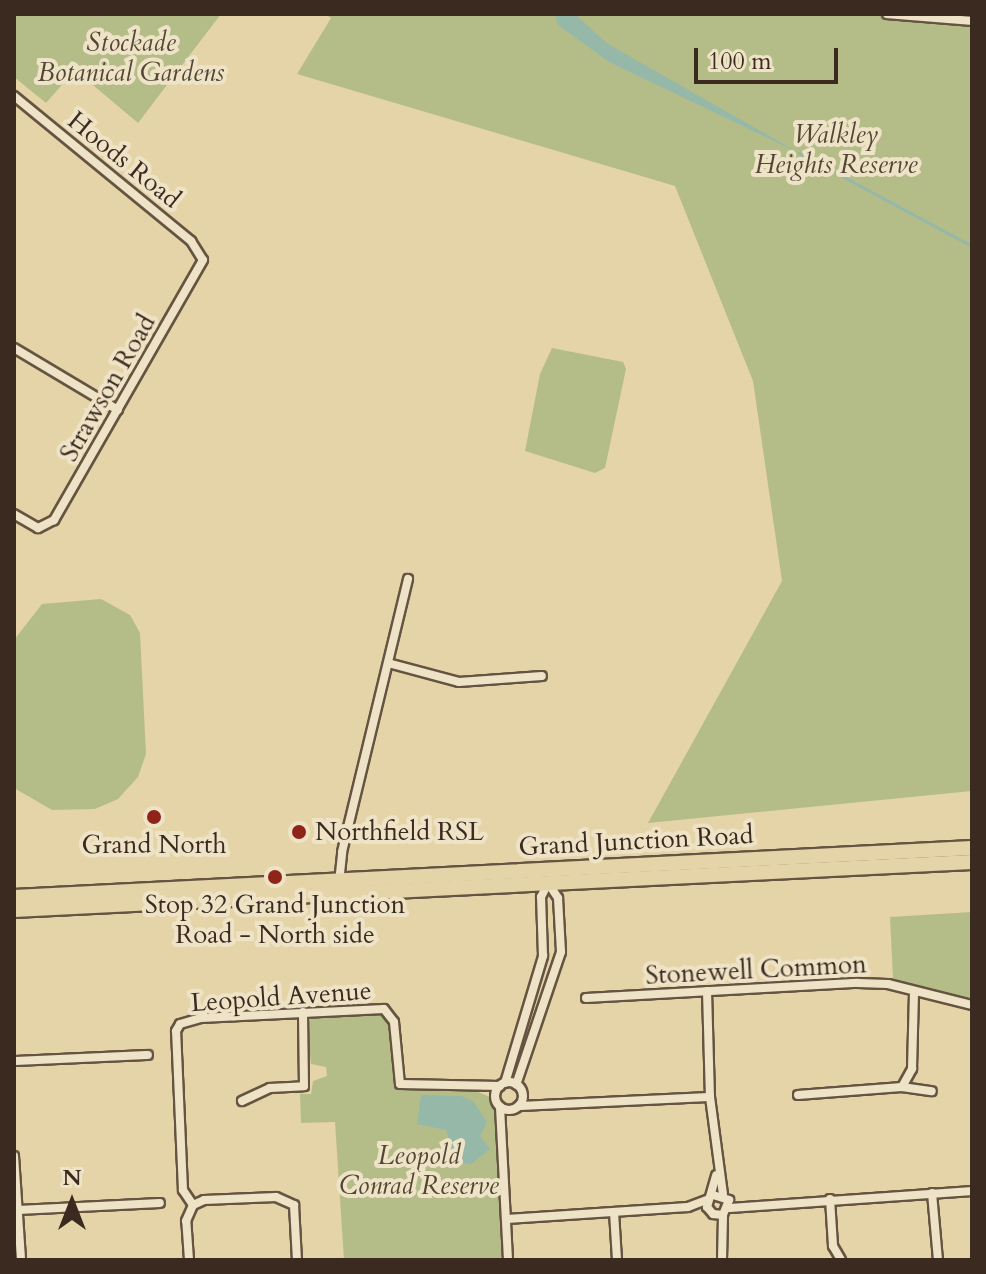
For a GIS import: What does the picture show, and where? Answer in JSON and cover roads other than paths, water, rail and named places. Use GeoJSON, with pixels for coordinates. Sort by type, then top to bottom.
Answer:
{"type":"FeatureCollection","features":[{"type":"Feature","properties":{"kind":"highway","name":"Grand Junction Road"},"geometry":{"type":"LineString","coordinates":[[548,877],[972,848]]}},
{"type":"Feature","properties":{"kind":"highway","name":"Grand Junction Road"},"geometry":{"type":"LineString","coordinates":[[14,897],[972,862]]}},
{"type":"Feature","properties":{"kind":"highway","name":"Grand Junction Road"},"geometry":{"type":"LineString","coordinates":[[14,910],[339,887]]}},
{"type":"Feature","properties":{"kind":"street"},"geometry":{"type":"LineString","coordinates":[[887,14],[972,21]]}},
{"type":"Feature","properties":{"kind":"street","name":"Hoods Road"},"geometry":{"type":"LineString","coordinates":[[14,96],[191,241],[203,260]]}},
{"type":"Feature","properties":{"kind":"street","name":"Strawson Road"},"geometry":{"type":"LineString","coordinates":[[14,514],[38,528],[54,520],[203,260]]}},
{"type":"Feature","properties":{"kind":"street"},"geometry":{"type":"LineString","coordinates":[[14,348],[118,410]]}},
{"type":"Feature","properties":{"kind":"street"},"geometry":{"type":"LineString","coordinates":[[339,887],[408,579]]}},
{"type":"Feature","properties":{"kind":"street"},"geometry":{"type":"LineString","coordinates":[[388,663],[459,682],[542,676]]}},
{"type":"Feature","properties":{"kind":"street"},"geometry":{"type":"LineString","coordinates":[[508,1260],[503,1130],[498,1103],[543,956],[541,897],[548,877]]}},
{"type":"Feature","properties":{"kind":"street"},"geometry":{"type":"LineString","coordinates":[[503,1130],[515,1108],[561,952],[558,898],[548,877]]}},
{"type":"Feature","properties":{"kind":"street","name":"Stonewell Common"},"geometry":{"type":"LineString","coordinates":[[586,998],[858,983],[888,984],[914,993],[972,1005]]}},
{"type":"Feature","properties":{"kind":"street"},"geometry":{"type":"LineString","coordinates":[[707,991],[710,1097],[722,1260]]}},
{"type":"Feature","properties":{"kind":"street"},"geometry":{"type":"LineString","coordinates":[[902,1087],[912,1069],[914,993]]}},
{"type":"Feature","properties":{"kind":"street","name":"Leopold Avenue"},"geometry":{"type":"LineString","coordinates":[[193,1205],[183,1190],[176,1031],[180,1024],[201,1018],[384,1009],[394,1022],[400,1084],[473,1088],[502,1084],[519,1088]]}},
{"type":"Feature","properties":{"kind":"street"},"geometry":{"type":"LineString","coordinates":[[242,1101],[270,1088],[304,1086],[303,1012]]}},
{"type":"Feature","properties":{"kind":"street"},"geometry":{"type":"LineString","coordinates":[[14,1061],[148,1055]]}},
{"type":"Feature","properties":{"kind":"street"},"geometry":{"type":"LineString","coordinates":[[798,1095],[902,1087],[932,1091]]}},
{"type":"Feature","properties":{"kind":"street","name":"Leopold Avenue"},"geometry":{"type":"LineString","coordinates":[[473,1088],[498,1103],[515,1108],[543,1104],[710,1097]]}},
{"type":"Feature","properties":{"kind":"street"},"geometry":{"type":"LineString","coordinates":[[519,1088],[543,1104]]}},
{"type":"Feature","properties":{"kind":"street"},"geometry":{"type":"LineString","coordinates":[[14,1156],[21,1260]]}},
{"type":"Feature","properties":{"kind":"street"},"geometry":{"type":"LineString","coordinates":[[507,1219],[972,1191]]}},
{"type":"Feature","properties":{"kind":"street"},"geometry":{"type":"LineString","coordinates":[[932,1193],[938,1260]]}},
{"type":"Feature","properties":{"kind":"street"},"geometry":{"type":"LineString","coordinates":[[189,1260],[186,1221],[193,1205],[204,1200],[276,1197],[294,1205],[297,1260]]}},
{"type":"Feature","properties":{"kind":"street"},"geometry":{"type":"LineString","coordinates":[[830,1199],[833,1246],[841,1260]]}},
{"type":"Feature","properties":{"kind":"street"},"geometry":{"type":"LineString","coordinates":[[18,1210],[160,1203]]}},
{"type":"Feature","properties":{"kind":"street"},"geometry":{"type":"LineString","coordinates":[[614,1212],[617,1260]]}},
{"type":"Feature","properties":{"kind":"waterway"},"geometry":{"type":"LineString","coordinates":[[799,153],[972,246]]}},
{"type":"Feature","properties":{"kind":"place","name":"Grand North"},"geometry":{"type":"Point","coordinates":[154,817]}},
{"type":"Feature","properties":{"kind":"place","name":"Northfield RSL"},"geometry":{"type":"Point","coordinates":[299,832]}},
{"type":"Feature","properties":{"kind":"place","name":"Stop 32 Grand Junction Road - North side"},"geometry":{"type":"Point","coordinates":[275,877]}},
{"type":"Feature","properties":{"kind":"park label","name":"Stockade Botanical Gardens"},"geometry":{"type":"Point","coordinates":[131,58]}},
{"type":"Feature","properties":{"kind":"park label","name":"Walkley Heights Reserve"},"geometry":{"type":"Point","coordinates":[836,150]}},
{"type":"Feature","properties":{"kind":"park label","name":"Leopold Conrad Reserve"},"geometry":{"type":"Point","coordinates":[419,1171]}}]}
